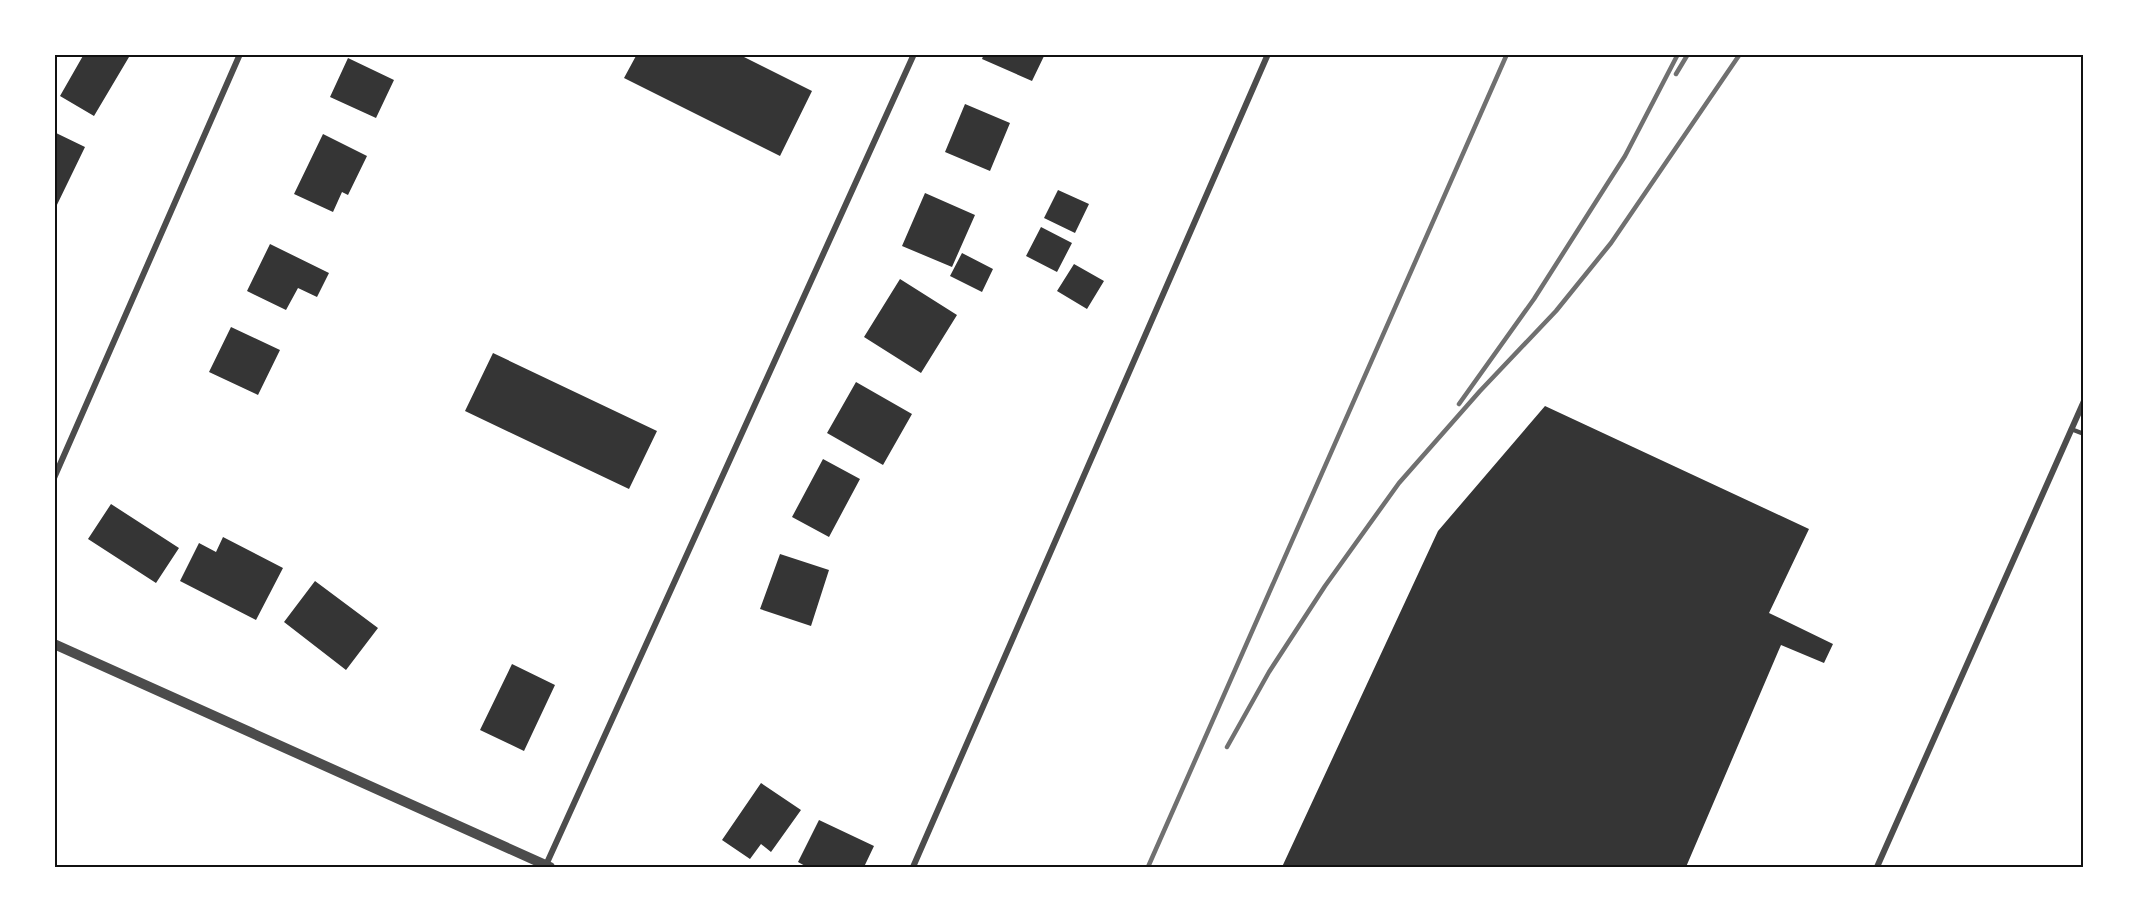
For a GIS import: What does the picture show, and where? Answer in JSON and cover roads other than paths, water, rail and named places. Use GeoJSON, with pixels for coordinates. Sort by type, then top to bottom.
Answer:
{"type":"FeatureCollection","features":[{"type":"Feature","properties":{"kind":"street"},"geometry":{"type":"LineString","coordinates":[[54,478],[240,54]]}},
{"type":"Feature","properties":{"kind":"street"},"geometry":{"type":"LineString","coordinates":[[54,645],[548,866],[914,54]]}},
{"type":"Feature","properties":{"kind":"street"},"geometry":{"type":"LineString","coordinates":[[913,867],[1268,54]]}},
{"type":"Feature","properties":{"kind":"street"},"geometry":{"type":"LineString","coordinates":[[1877,867],[2084,401]]}},
{"type":"Feature","properties":{"kind":"lane"},"geometry":{"type":"LineString","coordinates":[[2071,429],[2084,434]]}},
{"type":"Feature","properties":{"kind":"railway"},"geometry":{"type":"LineString","coordinates":[[1148,867],[1507,54]]}},
{"type":"Feature","properties":{"kind":"railway"},"geometry":{"type":"LineString","coordinates":[[1459,404],[1534,299],[1625,156],[1678,54]]}},
{"type":"Feature","properties":{"kind":"railway"},"geometry":{"type":"LineString","coordinates":[[1676,74],[1688,54]]}},
{"type":"Feature","properties":{"kind":"railway"},"geometry":{"type":"LineString","coordinates":[[1227,747],[1269,672],[1325,586],[1399,483],[1480,391],[1556,311],[1611,243],[1740,54]]}}]}
